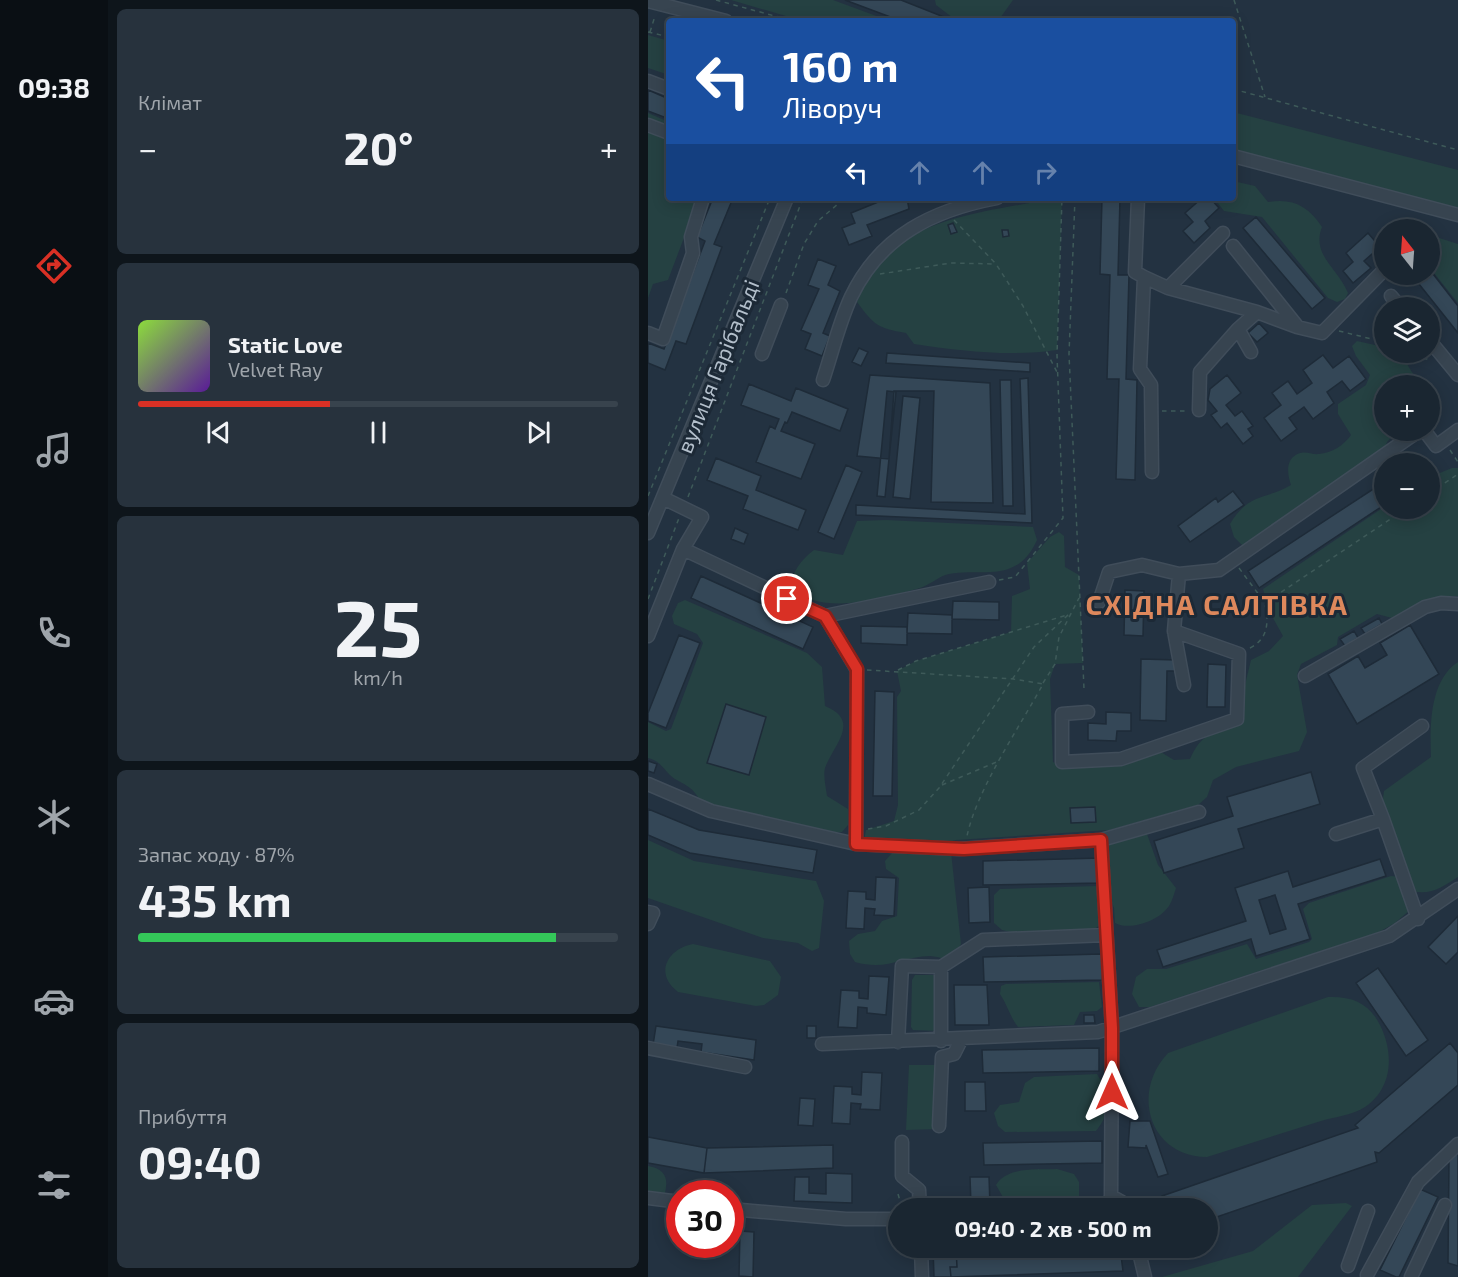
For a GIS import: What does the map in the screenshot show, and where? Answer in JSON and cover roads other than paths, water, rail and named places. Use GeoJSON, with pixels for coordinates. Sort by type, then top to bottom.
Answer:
{"type":"FeatureCollection","features":[{"type":"Feature","properties":{"kind":"street"},"geometry":{"type":"LineString","coordinates":[[648,1],[672,3],[717,18]]}},
{"type":"Feature","properties":{"kind":"street"},"geometry":{"type":"LineString","coordinates":[[648,81],[666,88]]}},
{"type":"Feature","properties":{"kind":"street"},"geometry":{"type":"LineString","coordinates":[[648,125],[666,132]]}},
{"type":"Feature","properties":{"kind":"street"},"geometry":{"type":"LineString","coordinates":[[1236,157],[1458,215]]}},
{"type":"Feature","properties":{"kind":"street"},"geometry":{"type":"LineString","coordinates":[[648,333],[663,339],[693,253],[690,237],[703,201]]}},
{"type":"Feature","properties":{"kind":"street","name":"вулиця Гарібальді"},"geometry":{"type":"LineString","coordinates":[[648,533],[786,201]]}},
{"type":"Feature","properties":{"kind":"street"},"geometry":{"type":"LineString","coordinates":[[823,380],[850,298],[861,278],[892,240],[915,225],[946,212],[986,201]]}},
{"type":"Feature","properties":{"kind":"street"},"geometry":{"type":"LineString","coordinates":[[1138,201],[1136,272],[1168,288],[1257,312],[1297,327],[1322,333],[1374,280]]}},
{"type":"Feature","properties":{"kind":"street"},"geometry":{"type":"LineString","coordinates":[[1168,288],[1223,233]]}},
{"type":"Feature","properties":{"kind":"street"},"geometry":{"type":"LineString","coordinates":[[1233,246],[1297,327]]}},
{"type":"Feature","properties":{"kind":"street"},"geometry":{"type":"LineString","coordinates":[[1144,277],[1140,369],[1151,385],[1152,472]]}},
{"type":"Feature","properties":{"kind":"street"},"geometry":{"type":"LineString","coordinates":[[762,354],[781,305]]}},
{"type":"Feature","properties":{"kind":"street"},"geometry":{"type":"LineString","coordinates":[[1199,410],[1200,372],[1238,328],[1257,312]]}},
{"type":"Feature","properties":{"kind":"street"},"geometry":{"type":"LineString","coordinates":[[1238,328],[1251,352]]}},
{"type":"Feature","properties":{"kind":"street"},"geometry":{"type":"LineString","coordinates":[[1440,353],[1458,375]]}},
{"type":"Feature","properties":{"kind":"street"},"geometry":{"type":"LineString","coordinates":[[1432,441],[1436,446],[1458,430]]}},
{"type":"Feature","properties":{"kind":"street"},"geometry":{"type":"LineString","coordinates":[[1099,602],[1109,572],[1142,565],[1179,574],[1219,570],[1406,441]]}},
{"type":"Feature","properties":{"kind":"street"},"geometry":{"type":"LineString","coordinates":[[648,636],[683,549],[702,517],[663,498]]}},
{"type":"Feature","properties":{"kind":"street"},"geometry":{"type":"LineString","coordinates":[[683,549],[825,616],[857,669],[856,838]]}},
{"type":"Feature","properties":{"kind":"street"},"geometry":{"type":"LineString","coordinates":[[1179,574],[1174,631],[1184,685]]}},
{"type":"Feature","properties":{"kind":"street"},"geometry":{"type":"LineString","coordinates":[[825,616],[989,582]]}},
{"type":"Feature","properties":{"kind":"street"},"geometry":{"type":"LineString","coordinates":[[1305,676],[1425,607],[1441,603],[1458,604]]}},
{"type":"Feature","properties":{"kind":"street"},"geometry":{"type":"LineString","coordinates":[[1088,712],[1062,714],[1062,762],[1121,759],[1237,719],[1239,654],[1174,631]]}},
{"type":"Feature","properties":{"kind":"street"},"geometry":{"type":"LineString","coordinates":[[1418,919],[1383,819],[1362,768],[1422,726]]}},
{"type":"Feature","properties":{"kind":"street"},"geometry":{"type":"LineString","coordinates":[[648,784],[711,811],[856,838],[964,849],[1101,840],[1199,812]]}},
{"type":"Feature","properties":{"kind":"street"},"geometry":{"type":"LineString","coordinates":[[1336,834],[1383,819]]}},
{"type":"Feature","properties":{"kind":"street"},"geometry":{"type":"LineString","coordinates":[[1101,840],[1112,1028],[1111,1196],[1115,1198]]}},
{"type":"Feature","properties":{"kind":"street"},"geometry":{"type":"LineString","coordinates":[[822,1044],[941,1041],[1098,1032],[1389,936],[1418,919],[1458,889]]}},
{"type":"Feature","properties":{"kind":"street"},"geometry":{"type":"LineString","coordinates":[[648,912],[653,913],[648,924]]}},
{"type":"Feature","properties":{"kind":"street"},"geometry":{"type":"LineString","coordinates":[[898,1042],[902,966],[941,967],[983,940],[1107,935]]}},
{"type":"Feature","properties":{"kind":"street"},"geometry":{"type":"LineString","coordinates":[[941,967],[941,1041]]}},
{"type":"Feature","properties":{"kind":"street"},"geometry":{"type":"LineString","coordinates":[[939,1126],[942,1058],[954,1054],[961,1040]]}},
{"type":"Feature","properties":{"kind":"street"},"geometry":{"type":"LineString","coordinates":[[648,1048],[745,1067]]}},
{"type":"Feature","properties":{"kind":"street"},"geometry":{"type":"LineString","coordinates":[[902,1142],[902,1176],[919,1190],[919,1198]]}},
{"type":"Feature","properties":{"kind":"street"},"geometry":{"type":"LineString","coordinates":[[1367,1275],[1418,1182],[1458,1144]]}},
{"type":"Feature","properties":{"kind":"street"},"geometry":{"type":"LineString","coordinates":[[648,1198],[666,1200]]}},
{"type":"Feature","properties":{"kind":"street"},"geometry":{"type":"LineString","coordinates":[[1411,1277],[1445,1205]]}},
{"type":"Feature","properties":{"kind":"street"},"geometry":{"type":"LineString","coordinates":[[744,1210],[846,1219],[888,1219]]}},
{"type":"Feature","properties":{"kind":"street"},"geometry":{"type":"LineString","coordinates":[[1348,1266],[1368,1211]]}},
{"type":"Feature","properties":{"kind":"street"},"geometry":{"type":"LineString","coordinates":[[921,1258],[922,1277]]}},
{"type":"Feature","properties":{"kind":"street"},"geometry":{"type":"LineString","coordinates":[[1140,1258],[1145,1277]]}},
{"type":"Feature","properties":{"kind":"district","name":"СХІДНА САЛТІВКА"},"geometry":{"type":"Point","coordinates":[1217,604]}}]}
